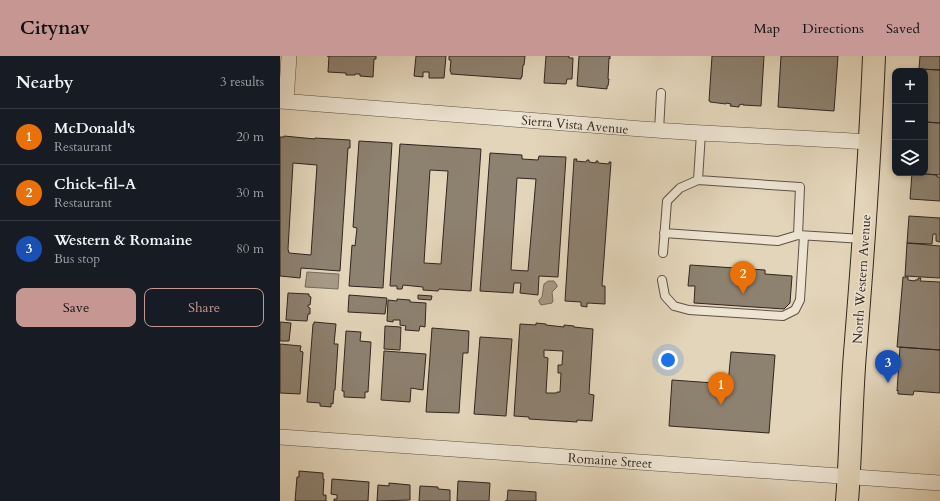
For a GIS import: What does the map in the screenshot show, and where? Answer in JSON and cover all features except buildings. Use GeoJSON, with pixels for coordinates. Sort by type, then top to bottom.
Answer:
{"type":"FeatureCollection","features":[{"type":"Feature","properties":{"kind":"main road","name":"North Western Avenue"},"geometry":{"type":"LineString","coordinates":[[847,501],[851,417],[870,142],[874,56]]}},
{"type":"Feature","properties":{"kind":"street"},"geometry":{"type":"LineString","coordinates":[[283,101],[289,56]]}},
{"type":"Feature","properties":{"kind":"street","name":"Sierra Vista Avenue"},"geometry":{"type":"LineString","coordinates":[[283,101],[659,131],[870,142]]}},
{"type":"Feature","properties":{"kind":"street","name":"Romaine Street"},"geometry":{"type":"LineString","coordinates":[[280,437],[940,483]]}},
{"type":"Feature","properties":{"kind":"lane"},"geometry":{"type":"LineString","coordinates":[[659,131],[661,93]]}},
{"type":"Feature","properties":{"kind":"lane"},"geometry":{"type":"LineString","coordinates":[[698,180],[701,133]]}},
{"type":"Feature","properties":{"kind":"lane"},"geometry":{"type":"LineString","coordinates":[[662,280],[665,296],[674,306],[689,310],[783,316],[795,310],[800,300],[800,187],[698,180],[680,188],[667,201],[663,252]]}},
{"type":"Feature","properties":{"kind":"lane"},"geometry":{"type":"LineString","coordinates":[[664,233],[778,241],[801,236],[864,239]]}},
{"type":"Feature","properties":{"kind":"shaded area"},"geometry":{"type":"Polygon","coordinates":[[[307,272],[339,274],[338,289],[305,287],[307,272]]]}},
{"type":"Feature","properties":{"kind":"shaded area"},"geometry":{"type":"Polygon","coordinates":[[[548,281],[554,281],[557,285],[552,292],[553,301],[552,303],[541,305],[539,300],[542,297],[544,284],[548,281]]]}},
{"type":"Feature","properties":{"kind":"place","name":"Chick-fil-A"},"geometry":{"type":"Point","coordinates":[743,294]}},
{"type":"Feature","properties":{"kind":"place","name":"Western & Romaine"},"geometry":{"type":"Point","coordinates":[888,383]}},
{"type":"Feature","properties":{"kind":"place","name":"McDonald's"},"geometry":{"type":"Point","coordinates":[721,405]}}]}
